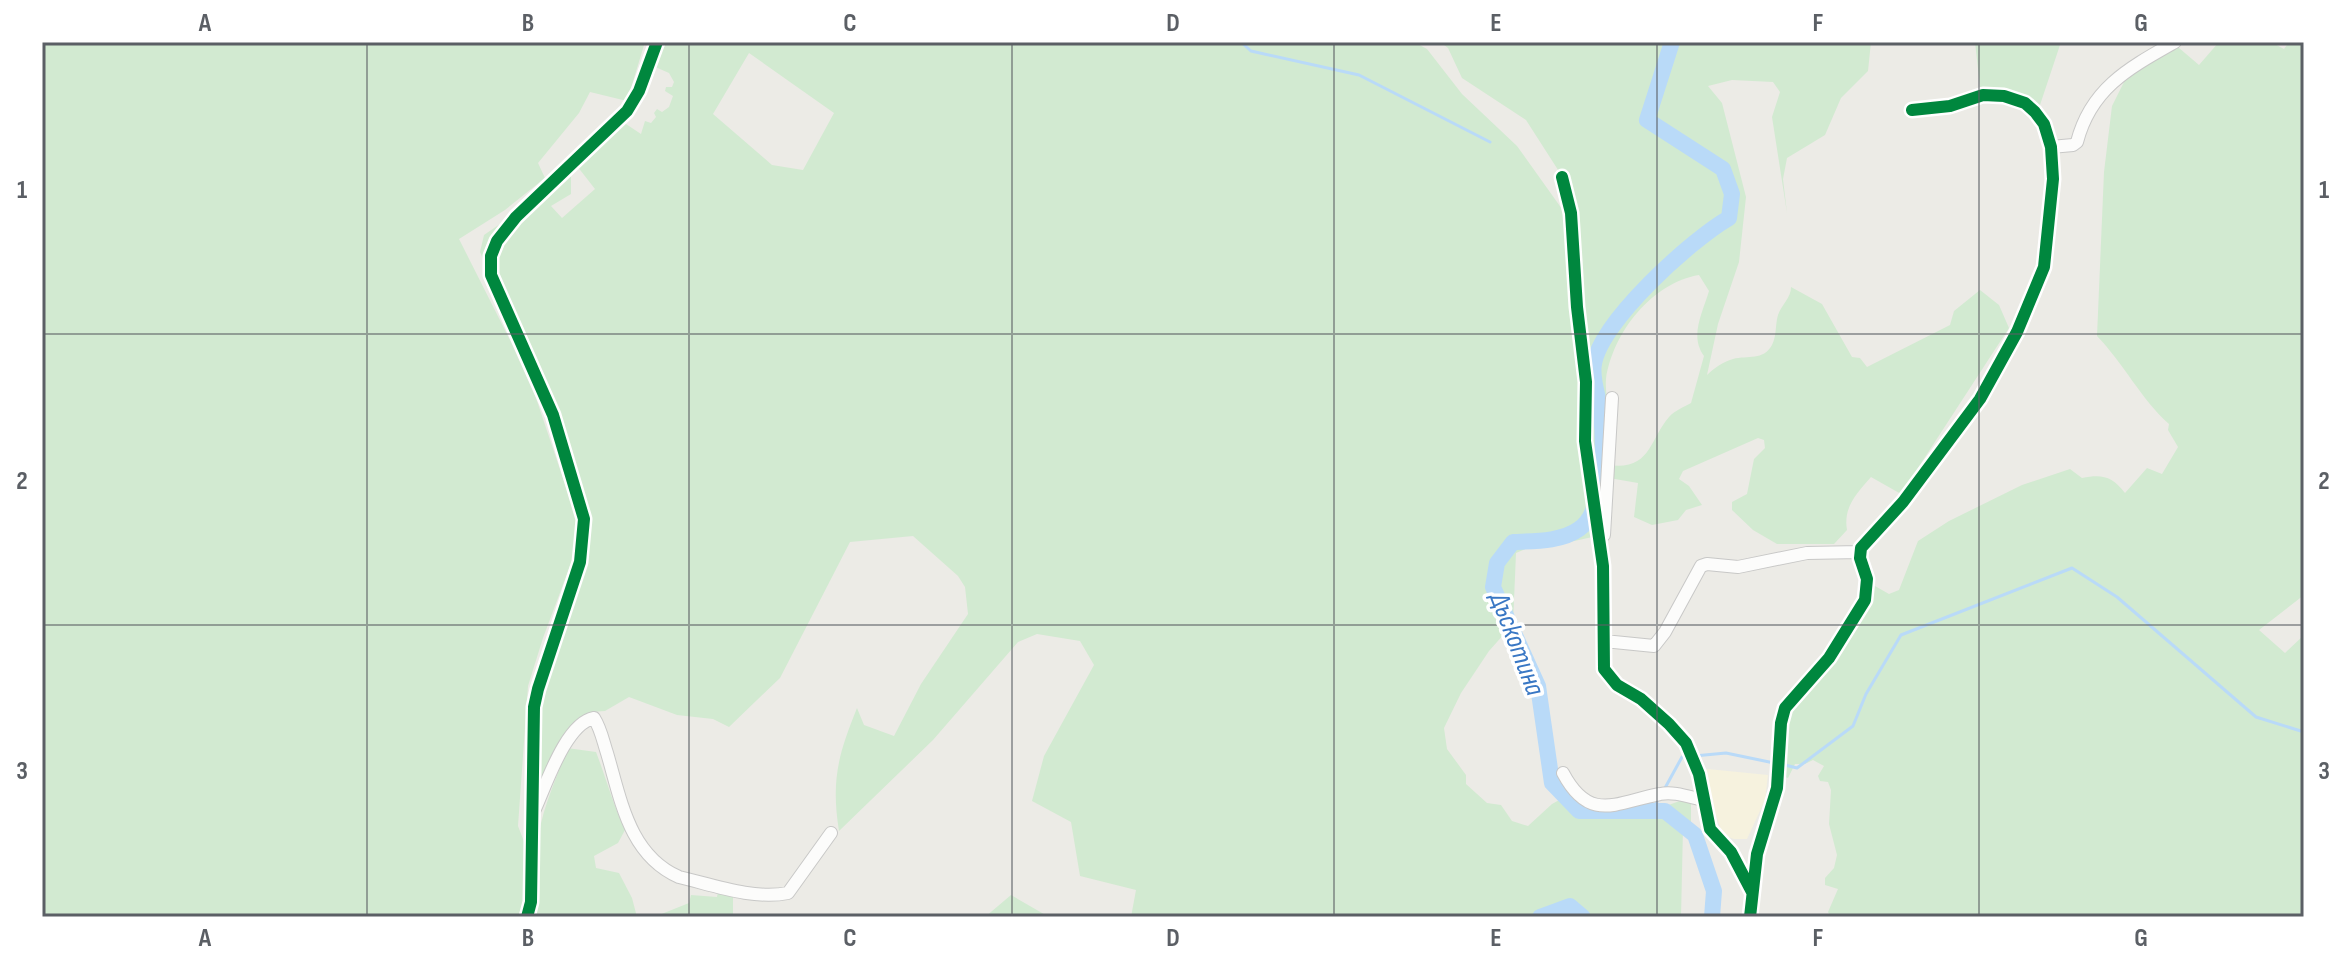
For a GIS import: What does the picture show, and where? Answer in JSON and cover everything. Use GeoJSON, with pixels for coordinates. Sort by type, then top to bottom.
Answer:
{"type":"FeatureCollection","features":[{"type":"Feature","properties":{"kind":"street"},"geometry":{"type":"LineString","coordinates":[[527,917],[531,902],[534,707],[580,562],[584,519],[553,415],[491,275],[491,256],[497,241],[516,217],[627,111],[639,91],[657,42]]}},
{"type":"Feature","properties":{"kind":"street"},"geometry":{"type":"LineString","coordinates":[[2051,147],[2077,142],[2092,103],[2112,81],[2175,42]]}},
{"type":"Feature","properties":{"kind":"street"},"geometry":{"type":"LineString","coordinates":[[1604,641],[1654,646],[1701,566],[1738,567],[1807,553],[1860,552],[1903,502],[1980,399],[2017,332],[2044,267],[2053,179],[2051,147],[2044,124],[2035,112],[2025,103],[2004,96],[1983,95],[1950,106],[1912,110]]}},
{"type":"Feature","properties":{"kind":"street"},"geometry":{"type":"LineString","coordinates":[[1562,177],[1571,213],[1586,382],[1585,441],[1603,566]]}},
{"type":"Feature","properties":{"kind":"street"},"geometry":{"type":"LineString","coordinates":[[1612,398],[1603,566],[1604,669],[1669,724],[1686,743],[1699,774],[1710,829],[1731,852],[1752,892]]}},
{"type":"Feature","properties":{"kind":"street"},"geometry":{"type":"LineString","coordinates":[[1750,917],[1757,854],[1777,788],[1781,723],[1785,708],[1829,658],[1865,600],[1867,579],[1860,552]]}},
{"type":"Feature","properties":{"kind":"street"},"geometry":{"type":"LineString","coordinates":[[532,816],[571,734],[585,720],[594,718],[630,830],[652,860],[667,872],[754,894],[774,896],[788,893],[831,833]]}},
{"type":"Feature","properties":{"kind":"street"},"geometry":{"type":"LineString","coordinates":[[1563,773],[1578,796],[1599,804],[1628,804],[1661,793],[1703,800]]}},
{"type":"Feature","properties":{"kind":"street"},"geometry":{"type":"LineString","coordinates":[[1731,852],[1757,854]]}},
{"type":"Feature","properties":{"kind":"shaded area"},"geometry":{"type":"Polygon","coordinates":[[[1699,770],[1768,775],[1765,800],[1747,839],[1723,835],[1699,770]]]}},
{"type":"Feature","properties":{"kind":"green space"},"geometry":{"type":"Polygon","coordinates":[[[42,42],[645,42],[627,101],[590,92],[579,113],[538,163],[545,178],[505,210],[459,239],[536,398],[578,523],[576,550],[528,686],[518,826],[528,852],[525,913],[521,917],[42,917],[42,42]]]}},
{"type":"Feature","properties":{"kind":"green space"},"geometry":{"type":"Polygon","coordinates":[[[657,42],[1414,42],[1427,49],[1462,94],[1517,146],[1562,209],[1572,287],[1571,330],[1577,327],[1582,264],[1578,217],[1569,187],[1526,120],[1462,78],[1448,48],[1440,42],[1871,42],[1868,71],[1841,98],[1825,135],[1787,158],[1783,179],[1787,213],[1772,117],[1780,92],[1773,82],[1732,80],[1708,86],[1722,103],[1746,197],[1739,262],[1718,324],[1707,375],[1729,360],[1760,355],[1768,350],[1775,338],[1778,315],[1791,287],[1822,304],[1852,357],[1860,358],[1867,367],[1950,325],[1954,311],[1980,290],[1999,305],[2009,328],[1901,494],[1871,477],[1852,501],[1847,514],[1847,530],[1834,544],[1777,544],[1753,530],[1732,510],[1732,502],[1747,494],[1754,459],[1765,448],[1764,440],[1758,438],[1683,471],[1679,479],[1689,486],[1702,505],[1686,510],[1678,520],[1652,525],[1634,517],[1638,483],[1609,478],[1607,466],[1600,475],[1597,536],[1547,547],[1530,547],[1516,553],[1513,624],[1489,651],[1461,693],[1444,728],[1447,749],[1466,775],[1466,784],[1487,803],[1501,805],[1512,821],[1528,826],[1561,799],[1581,811],[1639,806],[1660,808],[1691,797],[1691,823],[1683,828],[1681,917],[1131,917],[1136,890],[1080,876],[1071,822],[1032,801],[1044,756],[1094,665],[1080,641],[1037,634],[1018,642],[933,740],[839,831],[836,797],[838,768],[857,708],[864,725],[894,736],[921,684],[968,614],[965,587],[958,576],[913,536],[850,542],[780,678],[729,727],[713,719],[677,715],[629,697],[605,711],[591,712],[566,731],[540,810],[533,725],[588,543],[572,465],[480,252],[484,235],[571,172],[571,194],[551,206],[562,218],[595,189],[577,166],[623,122],[641,134],[645,121],[651,123],[657,109],[662,112],[669,107],[673,96],[665,91],[674,82],[669,73],[653,66],[657,42]],[[749,53],[713,114],[772,165],[803,170],[834,113],[749,53]],[[1699,275],[1666,288],[1651,299],[1638,312],[1617,344],[1606,379],[1610,427],[1608,465],[1622,466],[1641,459],[1669,417],[1691,403],[1704,356],[1697,332],[1709,291],[1699,275]]]}},
{"type":"Feature","properties":{"kind":"green space"},"geometry":{"type":"Polygon","coordinates":[[[1975,42],[2061,42],[2040,105],[2033,108],[1981,95],[1975,42]]]}},
{"type":"Feature","properties":{"kind":"green space"},"geometry":{"type":"Polygon","coordinates":[[[2172,42],[2199,65],[2219,42],[2271,42],[2284,49],[2289,42],[2304,42],[2304,595],[2259,630],[2285,653],[2304,635],[2304,917],[1831,917],[1828,912],[1838,889],[1825,885],[1825,878],[1834,868],[1837,855],[1829,824],[1831,790],[1828,782],[1820,781],[1818,776],[1824,766],[1813,760],[1795,764],[1788,778],[1773,773],[1777,713],[1791,691],[1830,651],[1865,607],[1868,582],[1889,594],[1899,590],[1918,541],[1949,521],[2022,485],[2070,469],[2082,478],[2095,476],[2111,480],[2125,493],[2147,468],[2162,474],[2178,447],[2168,430],[2169,424],[2097,336],[2104,172],[2112,106],[2131,68],[2172,42]]]}},
{"type":"Feature","properties":{"kind":"green space"},"geometry":{"type":"Polygon","coordinates":[[[567,748],[596,752],[625,830],[618,843],[594,856],[596,868],[619,873],[632,898],[637,917],[534,917],[540,890],[539,832],[567,748]]]}},
{"type":"Feature","properties":{"kind":"green space"},"geometry":{"type":"Polygon","coordinates":[[[718,891],[733,897],[733,917],[654,917],[689,903],[691,895],[717,897],[718,891]]]}},
{"type":"Feature","properties":{"kind":"green space"},"geometry":{"type":"Polygon","coordinates":[[[1011,895],[1049,917],[985,917],[1011,895]]]}},
{"type":"Feature","properties":{"kind":"waterway"},"geometry":{"type":"LineString","coordinates":[[1241,42],[1251,51],[1359,75],[1490,142]]}},
{"type":"Feature","properties":{"kind":"waterway","name":"Дъскотина"},"geometry":{"type":"LineString","coordinates":[[1672,42],[1647,120],[1723,169],[1732,194],[1729,218],[1693,244],[1650,283],[1600,346],[1593,370],[1602,426],[1601,476],[1599,492],[1588,520],[1579,529],[1564,536],[1513,542],[1497,563],[1493,587],[1538,686],[1552,783],[1579,811],[1665,811],[1695,835],[1714,891],[1712,917]]}},
{"type":"Feature","properties":{"kind":"waterway"},"geometry":{"type":"LineString","coordinates":[[1781,764],[1797,768],[1853,726],[1866,694],[1901,635],[2072,568],[2117,597],[2256,717],[2304,732]]}},
{"type":"Feature","properties":{"kind":"waterway"},"geometry":{"type":"LineString","coordinates":[[1694,756],[1726,753],[1774,763]]}},
{"type":"Feature","properties":{"kind":"waterway"},"geometry":{"type":"LineString","coordinates":[[1665,788],[1682,757],[1687,756]]}},
{"type":"Feature","properties":{"kind":"waterway"},"geometry":{"type":"LineString","coordinates":[[1652,811],[1659,798]]}},
{"type":"Feature","properties":{"kind":"waterway","name":"Дъскотина"},"geometry":{"type":"LineString","coordinates":[[1540,917],[1570,906],[1583,917]]}},
{"type":"Feature","properties":{"kind":"cycle path"},"geometry":{"type":"LineString","coordinates":[[527,917],[531,902],[534,707],[580,562],[584,519],[553,415],[491,275],[491,256],[497,241],[516,217],[627,111],[639,91],[657,42]]}},
{"type":"Feature","properties":{"kind":"cycle path"},"geometry":{"type":"LineString","coordinates":[[1750,917],[1757,854],[1777,788],[1781,723],[1785,708],[1829,658],[1865,600],[1867,579],[1860,558],[1861,548],[1903,502],[1980,399],[2017,332],[2044,267],[2053,179],[2051,147],[2044,124],[2035,112],[2025,103],[2004,96],[1983,95],[1950,106],[1912,110]]}},
{"type":"Feature","properties":{"kind":"cycle path"},"geometry":{"type":"LineString","coordinates":[[1562,177],[1571,213],[1586,382],[1585,441],[1603,566],[1604,669],[1617,685],[1641,699],[1686,743],[1699,774],[1710,829],[1731,852],[1752,892]]}}]}
